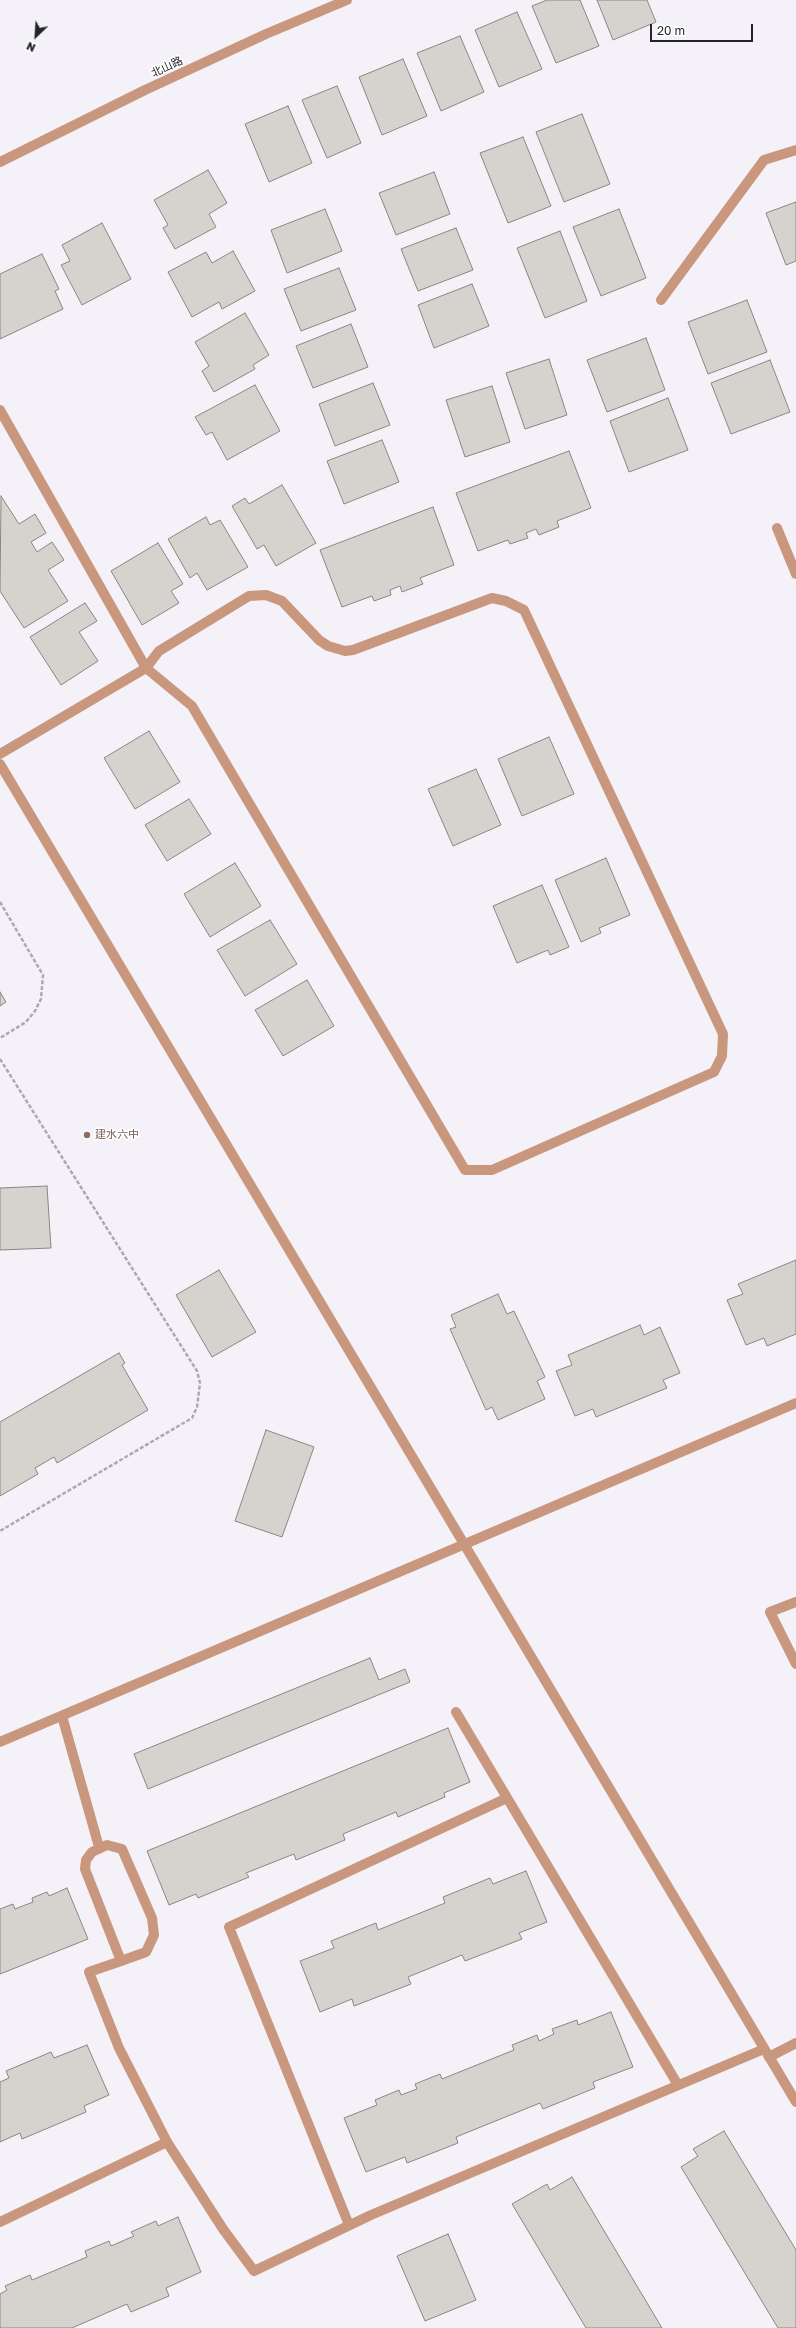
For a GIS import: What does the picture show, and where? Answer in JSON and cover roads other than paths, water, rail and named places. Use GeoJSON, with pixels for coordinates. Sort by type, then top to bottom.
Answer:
{"type":"FeatureCollection","features":[{"type":"Feature","properties":{"kind":"street","name":"北山路"},"geometry":{"type":"LineString","coordinates":[[0,162],[145,90],[266,34],[347,0]]}},
{"type":"Feature","properties":{"kind":"street"},"geometry":{"type":"LineString","coordinates":[[661,300],[764,160],[796,150]]}},
{"type":"Feature","properties":{"kind":"street"},"geometry":{"type":"LineString","coordinates":[[0,410],[146,668],[192,706],[465,1170],[492,1170],[714,1072],[722,1056],[723,1034],[524,610],[506,601],[492,598],[353,650],[345,651],[328,646],[319,640],[282,601],[266,595],[257,594],[249,596],[159,651],[146,668],[0,754]]}},
{"type":"Feature","properties":{"kind":"street"},"geometry":{"type":"LineString","coordinates":[[777,528],[796,574]]}},
{"type":"Feature","properties":{"kind":"street"},"geometry":{"type":"LineString","coordinates":[[0,764],[796,2102]]}},
{"type":"Feature","properties":{"kind":"street"},"geometry":{"type":"LineString","coordinates":[[0,1742],[796,1403]]}},
{"type":"Feature","properties":{"kind":"street"},"geometry":{"type":"LineString","coordinates":[[796,1602],[770,1612],[796,1664]]}},
{"type":"Feature","properties":{"kind":"street"},"geometry":{"type":"LineString","coordinates":[[456,1712],[678,2085]]}},
{"type":"Feature","properties":{"kind":"street"},"geometry":{"type":"LineString","coordinates":[[62,1716],[99,1847]]}},
{"type":"Feature","properties":{"kind":"street"},"geometry":{"type":"LineString","coordinates":[[350,2225],[229,1927],[507,1798]]}},
{"type":"Feature","properties":{"kind":"street"},"geometry":{"type":"LineString","coordinates":[[121,1961],[85,1869],[86,1860],[92,1852],[99,1847],[108,1845],[122,1849],[152,1918],[154,1935],[146,1952],[121,1961],[89,1972],[119,2048],[167,2142],[223,2229],[254,2271],[350,2225],[678,2085],[766,2052],[796,2043]]}},
{"type":"Feature","properties":{"kind":"street"},"geometry":{"type":"LineString","coordinates":[[0,2222],[167,2142]]}},
{"type":"Feature","properties":{"kind":"place","name":"建水六中"},"geometry":{"type":"Point","coordinates":[87,1135]}}]}
